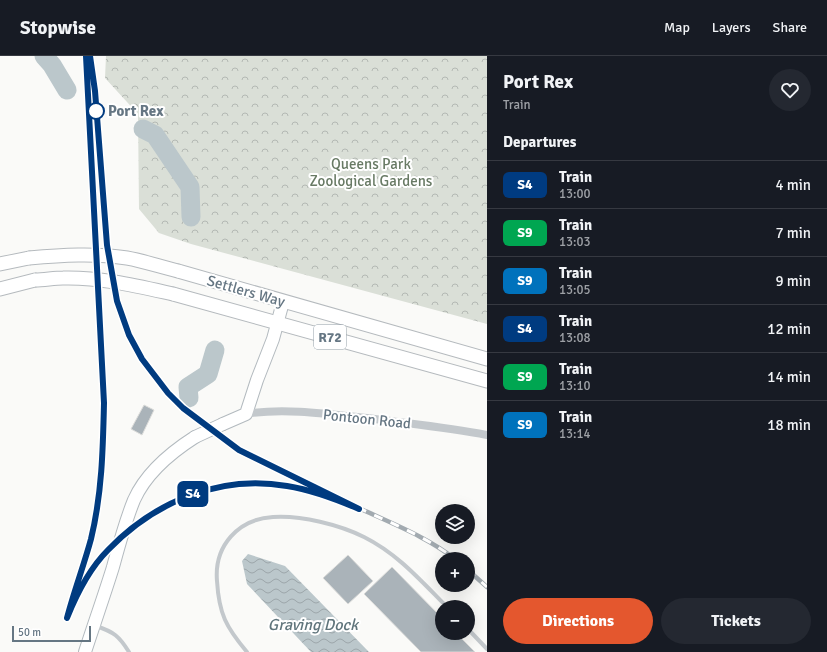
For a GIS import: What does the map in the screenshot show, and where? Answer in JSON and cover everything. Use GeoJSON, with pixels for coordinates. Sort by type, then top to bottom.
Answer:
{"type":"FeatureCollection","features":[{"type":"Feature","properties":{"kind":"main road","name":"Settlers Way"},"geometry":{"type":"LineString","coordinates":[[0,264],[29,258],[62,255],[89,254],[129,258],[487,359]]}},
{"type":"Feature","properties":{"kind":"main road","name":"Settlers Way"},"geometry":{"type":"LineString","coordinates":[[0,289],[35,280],[64,278],[123,283],[173,294],[487,381]]}},
{"type":"Feature","properties":{"kind":"street"},"geometry":{"type":"LineString","coordinates":[[246,414],[273,339],[283,302]]}},
{"type":"Feature","properties":{"kind":"street","name":"Pontoon Road"},"geometry":{"type":"LineString","coordinates":[[85,652],[134,500],[149,477],[160,465],[181,446],[195,437],[246,414],[260,412],[286,412],[343,416],[430,426],[487,436]]}},
{"type":"Feature","properties":{"kind":"lane"},"geometry":{"type":"LineString","coordinates":[[247,652],[237,640],[224,619],[219,604],[216,576],[222,547],[238,529],[260,519],[289,517],[307,520],[328,524],[363,537],[391,553],[440,600]]}},
{"type":"Feature","properties":{"kind":"lane"},"geometry":{"type":"LineString","coordinates":[[94,625],[115,634],[121,640],[126,651]]}},
{"type":"Feature","properties":{"kind":"lane"},"geometry":{"type":"LineString","coordinates":[[475,636],[487,649]]}},
{"type":"Feature","properties":{"kind":"green space","name":"Queens Park Zoological Gardens"},"geometry":{"type":"Polygon","coordinates":[[[106,56],[487,56],[487,324],[191,244],[159,233],[139,209],[138,114],[105,78],[106,56]]]}},
{"type":"Feature","properties":{"kind":"water","name":"Graving Dock"},"geometry":{"type":"Polygon","coordinates":[[[248,554],[285,566],[369,652],[311,652],[247,584],[242,561],[248,554]]]}},
{"type":"Feature","properties":{"kind":"building"},"geometry":{"type":"Polygon","coordinates":[[[144,405],[154,410],[142,435],[131,429],[144,405]]]}},
{"type":"Feature","properties":{"kind":"building"},"geometry":{"type":"Polygon","coordinates":[[[348,555],[373,581],[348,604],[323,578],[348,555]]]}},
{"type":"Feature","properties":{"kind":"building"},"geometry":{"type":"Polygon","coordinates":[[[392,567],[435,611],[435,640],[463,640],[475,652],[421,652],[364,594],[392,567]]]}},
{"type":"Feature","properties":{"kind":"waterway"},"geometry":{"type":"LineString","coordinates":[[44,56],[52,65],[67,90]]}},
{"type":"Feature","properties":{"kind":"waterway"},"geometry":{"type":"LineString","coordinates":[[143,129],[155,135],[190,187],[191,217]]}},
{"type":"Feature","properties":{"kind":"waterway"},"geometry":{"type":"LineString","coordinates":[[189,398],[188,387],[208,374],[215,350]]}},
{"type":"Feature","properties":{"kind":"railway"},"geometry":{"type":"LineString","coordinates":[[90,56],[107,237],[114,287],[129,335],[153,374],[185,409],[222,438],[262,461],[410,531],[445,552]]}},
{"type":"Feature","properties":{"kind":"railway"},"geometry":{"type":"LineString","coordinates":[[70,606],[94,526],[101,472],[104,417],[87,68]]}},
{"type":"Feature","properties":{"kind":"railway"},"geometry":{"type":"LineString","coordinates":[[143,519],[183,498],[226,486],[271,484],[294,487],[316,493]]}},
{"type":"Feature","properties":{"kind":"railway"},"geometry":{"type":"LineString","coordinates":[[79,592],[91,571],[107,550]]}},
{"type":"Feature","properties":{"kind":"railway"},"geometry":{"type":"LineString","coordinates":[[475,576],[487,587]]}},
{"type":"Feature","properties":{"kind":"train","name":"S4"},"geometry":{"type":"LineString","coordinates":[[86,56],[104,403],[103,435],[102,464],[96,514],[91,539],[67,618],[82,586],[107,550],[143,519],[187,496],[216,487],[232,485],[250,483],[285,485],[306,489],[359,509],[239,450],[183,408],[168,393],[142,359],[129,335],[117,301],[107,245],[95,91],[90,56]]}},
{"type":"Feature","properties":{"kind":"place","name":"Port Rex"},"geometry":{"type":"Point","coordinates":[96,111]}}]}
